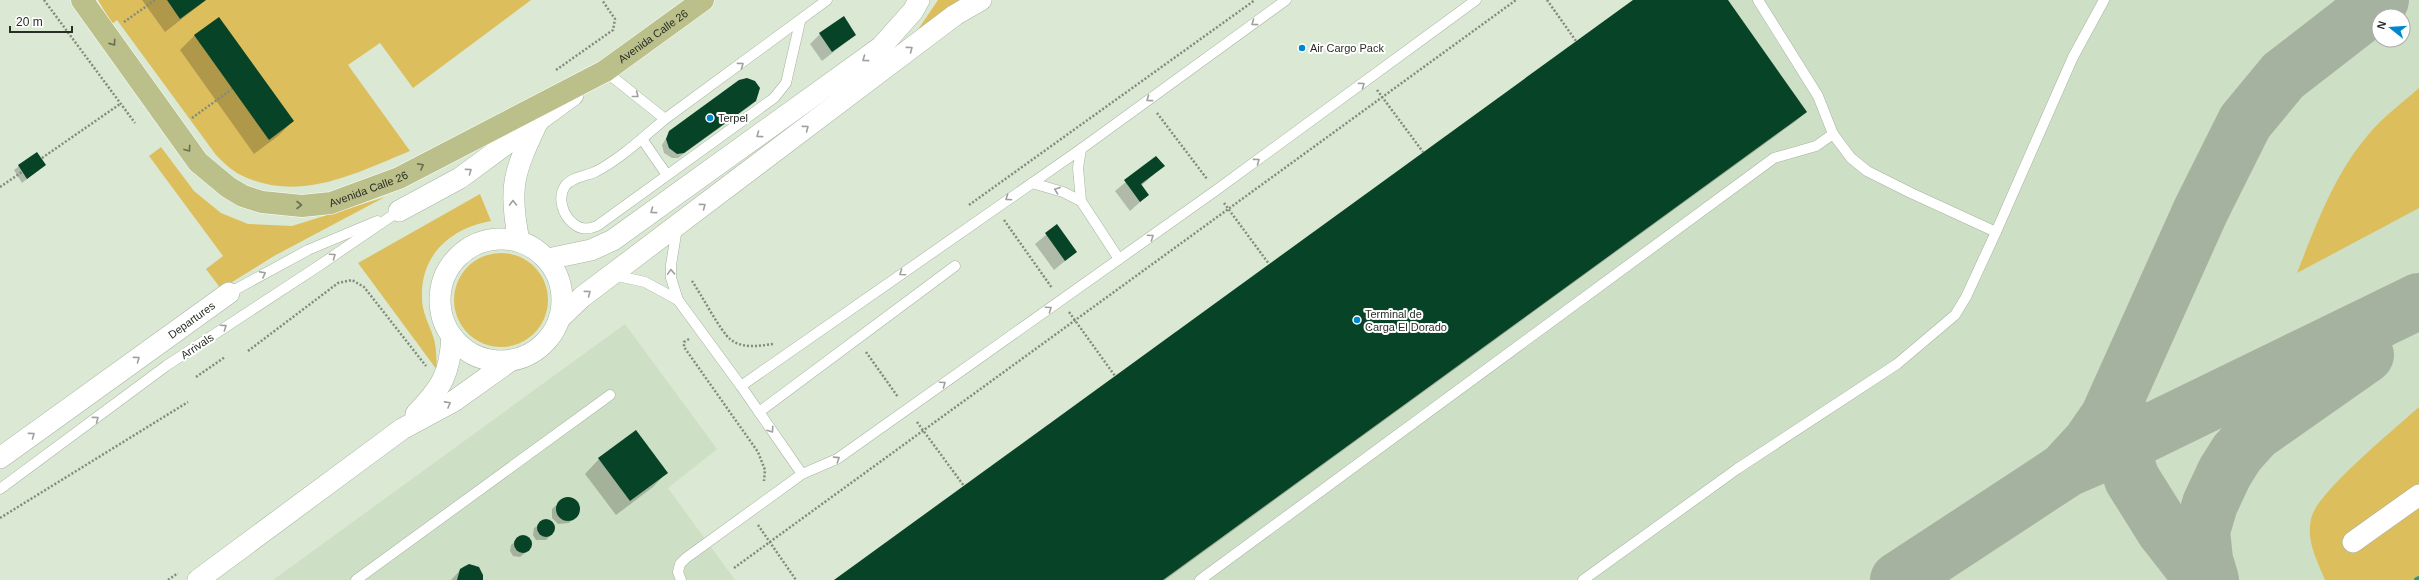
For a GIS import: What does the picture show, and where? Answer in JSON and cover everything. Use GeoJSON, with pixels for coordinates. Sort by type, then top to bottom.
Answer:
{"type":"FeatureCollection","features":[{"type":"Feature","properties":{"kind":"main road","name":"Avenida Calle 26"},"geometry":{"type":"LineString","coordinates":[[82,0],[198,162],[215,178],[243,196],[280,205],[302,206],[331,203],[399,178],[605,71],[703,0]]}},
{"type":"Feature","properties":{"kind":"street"},"geometry":{"type":"LineString","coordinates":[[548,259],[591,250],[613,240],[881,47],[913,12],[919,0]]}},
{"type":"Feature","properties":{"kind":"street"},"geometry":{"type":"LineString","coordinates":[[559,319],[582,297],[677,225],[955,15],[981,0]]}},
{"type":"Feature","properties":{"kind":"street"},"geometry":{"type":"LineString","coordinates":[[399,211],[460,178],[605,71]]}},
{"type":"Feature","properties":{"kind":"street"},"geometry":{"type":"LineString","coordinates":[[519,241],[513,212],[513,187],[522,156],[537,121]]}},
{"type":"Feature","properties":{"kind":"street"},"geometry":{"type":"LineString","coordinates":[[501,238],[519,241],[535,248],[548,259],[559,278],[563,298],[559,319],[552,334],[541,347],[527,356],[510,361],[494,361],[477,356],[463,348],[452,336],[443,319],[440,300],[443,281],[451,264],[465,250],[482,242],[501,238]]}},
{"type":"Feature","properties":{"kind":"street","name":"Departures"},"geometry":{"type":"LineString","coordinates":[[0,458],[229,293]]}},
{"type":"Feature","properties":{"kind":"street"},"geometry":{"type":"LineString","coordinates":[[402,429],[439,389],[450,361],[452,336]]}},
{"type":"Feature","properties":{"kind":"street"},"geometry":{"type":"LineString","coordinates":[[198,580],[402,429],[454,401],[510,361]]}},
{"type":"Feature","properties":{"kind":"street"},"geometry":{"type":"LineString","coordinates":[[2353,542],[2419,495]]}},
{"type":"Feature","properties":{"kind":"lane"},"geometry":{"type":"LineString","coordinates":[[800,22],[786,82],[774,98],[597,226],[582,228],[569,220],[562,204],[563,191],[571,180],[597,170],[642,139],[665,118],[800,22],[827,0]]}},
{"type":"Feature","properties":{"kind":"lane"},"geometry":{"type":"LineString","coordinates":[[741,386],[995,207],[1081,149],[1286,0]]}},
{"type":"Feature","properties":{"kind":"lane"},"geometry":{"type":"LineString","coordinates":[[681,580],[678,572],[680,564],[686,558],[749,512],[802,474],[837,459],[1370,80],[1476,0]]}},
{"type":"Feature","properties":{"kind":"lane"},"geometry":{"type":"LineString","coordinates":[[1758,0],[1818,96],[1833,134],[1851,158],[1867,171],[1996,232]]}},
{"type":"Feature","properties":{"kind":"lane"},"geometry":{"type":"LineString","coordinates":[[1583,580],[1737,470],[1897,364],[1955,315],[1961,307],[1996,232],[2073,57],[2104,0]]}},
{"type":"Feature","properties":{"kind":"lane"},"geometry":{"type":"LineString","coordinates":[[605,71],[665,118]]}},
{"type":"Feature","properties":{"kind":"lane"},"geometry":{"type":"LineString","coordinates":[[1200,580],[1774,158],[1816,146],[1833,134]]}},
{"type":"Feature","properties":{"kind":"lane"},"geometry":{"type":"LineString","coordinates":[[642,139],[667,175]]}},
{"type":"Feature","properties":{"kind":"lane"},"geometry":{"type":"LineString","coordinates":[[1081,149],[1078,175],[1081,201],[1119,259]]}},
{"type":"Feature","properties":{"kind":"lane"},"geometry":{"type":"LineString","coordinates":[[1032,183],[1063,192],[1081,201]]}},
{"type":"Feature","properties":{"kind":"lane","name":"Departures"},"geometry":{"type":"LineString","coordinates":[[229,293],[308,250],[399,211]]}},
{"type":"Feature","properties":{"kind":"lane","name":"Arrivals"},"geometry":{"type":"LineString","coordinates":[[0,489],[166,366],[318,267],[399,211]]}},
{"type":"Feature","properties":{"kind":"lane"},"geometry":{"type":"LineString","coordinates":[[677,225],[671,265],[671,278],[680,304],[741,386],[802,474]]}},
{"type":"Feature","properties":{"kind":"lane"},"geometry":{"type":"LineString","coordinates":[[759,412],[955,266]]}},
{"type":"Feature","properties":{"kind":"lane"},"geometry":{"type":"LineString","coordinates":[[611,275],[645,282],[680,304]]}},
{"type":"Feature","properties":{"kind":"lane"},"geometry":{"type":"LineString","coordinates":[[356,580],[610,395]]}},
{"type":"Feature","properties":{"kind":"path"},"geometry":{"type":"LineString","coordinates":[[44,0],[134,123]]}},
{"type":"Feature","properties":{"kind":"path"},"geometry":{"type":"LineString","coordinates":[[118,27],[155,0]]}},
{"type":"Feature","properties":{"kind":"path"},"geometry":{"type":"LineString","coordinates":[[552,73],[613,30],[615,19],[602,0]]}},
{"type":"Feature","properties":{"kind":"path"},"geometry":{"type":"LineString","coordinates":[[966,208],[1255,0]]}},
{"type":"Feature","properties":{"kind":"path"},"geometry":{"type":"LineString","coordinates":[[734,568],[1516,0]]}},
{"type":"Feature","properties":{"kind":"path"},"geometry":{"type":"LineString","coordinates":[[1547,0],[1576,41]]}},
{"type":"Feature","properties":{"kind":"path"},"geometry":{"type":"LineString","coordinates":[[1370,80],[1423,152]]}},
{"type":"Feature","properties":{"kind":"path"},"geometry":{"type":"LineString","coordinates":[[1137,85],[1269,264]]}},
{"type":"Feature","properties":{"kind":"path"},"geometry":{"type":"LineString","coordinates":[[185,122],[232,89]]}},
{"type":"Feature","properties":{"kind":"path"},"geometry":{"type":"LineString","coordinates":[[42,158],[120,104]]}},
{"type":"Feature","properties":{"kind":"path"},"geometry":{"type":"LineString","coordinates":[[0,187],[22,172]]}},
{"type":"Feature","properties":{"kind":"path"},"geometry":{"type":"LineString","coordinates":[[985,194],[1115,376]]}},
{"type":"Feature","properties":{"kind":"path"},"geometry":{"type":"LineString","coordinates":[[248,351],[338,283],[352,280],[364,287],[426,366]]}},
{"type":"Feature","properties":{"kind":"path"},"geometry":{"type":"LineString","coordinates":[[692,281],[729,338],[737,343],[760,346],[776,343]]}},
{"type":"Feature","properties":{"kind":"path"},"geometry":{"type":"LineString","coordinates":[[716,318],[684,342],[684,347],[763,461],[765,470],[761,494],[749,505],[749,512],[796,580]]}},
{"type":"Feature","properties":{"kind":"path"},"geometry":{"type":"LineString","coordinates":[[196,377],[225,357]]}},
{"type":"Feature","properties":{"kind":"path"},"geometry":{"type":"LineString","coordinates":[[0,518],[188,402]]}},
{"type":"Feature","properties":{"kind":"shaded area"},"geometry":{"type":"Polygon","coordinates":[[[98,0],[531,0],[413,88],[380,43],[348,65],[410,151],[368,169],[325,183],[303,186],[281,186],[259,182],[237,173],[228,167],[216,155],[117,20],[112,24],[98,0]]]}},
{"type":"Feature","properties":{"kind":"shaded area"},"geometry":{"type":"Polygon","coordinates":[[[938,0],[960,0],[917,31],[938,0]]]}},
{"type":"Feature","properties":{"kind":"shaded area"},"geometry":{"type":"Polygon","coordinates":[[[1633,0],[2419,0],[2419,580],[834,580],[1633,0]]]}},
{"type":"Feature","properties":{"kind":"shaded area"},"geometry":{"type":"Polygon","coordinates":[[[2419,88],[2419,208],[2297,273],[2327,201],[2356,150],[2368,135],[2386,117],[2419,88]]]}},
{"type":"Feature","properties":{"kind":"shaded area"},"geometry":{"type":"Polygon","coordinates":[[[161,147],[194,191],[221,213],[248,224],[292,226],[385,197],[274,256],[221,289],[206,269],[223,256],[149,156],[161,147]]]}},
{"type":"Feature","properties":{"kind":"shaded area"},"geometry":{"type":"Polygon","coordinates":[[[480,194],[491,221],[463,230],[451,237],[432,257],[426,269],[423,283],[422,303],[434,340],[437,370],[358,263],[480,194]]]}},
{"type":"Feature","properties":{"kind":"shaded area"},"geometry":{"type":"Polygon","coordinates":[[[501,253],[519,257],[534,267],[544,282],[548,300],[544,318],[534,333],[519,343],[501,347],[483,343],[468,333],[458,318],[454,300],[458,282],[468,267],[483,257],[501,253]]]}},
{"type":"Feature","properties":{"kind":"shaded area"},"geometry":{"type":"Polygon","coordinates":[[[625,324],[717,449],[668,488],[735,580],[273,580],[625,324]]]}},
{"type":"Feature","properties":{"kind":"shaded area"},"geometry":{"type":"Polygon","coordinates":[[[2419,407],[2419,580],[2325,580],[2313,550],[2310,535],[2311,519],[2316,508],[2326,494],[2358,461],[2419,407]]]}},
{"type":"Feature","properties":{"kind":"building"},"geometry":{"type":"Polygon","coordinates":[[[167,0],[206,0],[180,19],[167,0]]]}},
{"type":"Feature","properties":{"kind":"building","name":"Terminal de Carga El Dorado"},"geometry":{"type":"Polygon","coordinates":[[[1633,0],[1728,0],[1807,112],[1163,580],[834,580],[1633,0]]]}},
{"type":"Feature","properties":{"kind":"building"},"geometry":{"type":"Polygon","coordinates":[[[844,16],[856,35],[832,52],[819,33],[844,16]]]}},
{"type":"Feature","properties":{"kind":"building"},"geometry":{"type":"Polygon","coordinates":[[[219,17],[294,121],[269,140],[194,35],[219,17]]]}},
{"type":"Feature","properties":{"kind":"building","name":"Terpel"},"geometry":{"type":"Polygon","coordinates":[[[747,78],[755,81],[760,88],[756,101],[684,153],[677,154],[669,148],[666,139],[669,131],[739,80],[747,78]]]}},
{"type":"Feature","properties":{"kind":"building"},"geometry":{"type":"Polygon","coordinates":[[[37,152],[46,165],[27,179],[18,165],[37,152]]]}},
{"type":"Feature","properties":{"kind":"building"},"geometry":{"type":"Polygon","coordinates":[[[1156,156],[1165,166],[1141,184],[1149,195],[1140,202],[1124,180],[1156,156]]]}},
{"type":"Feature","properties":{"kind":"building"},"geometry":{"type":"Polygon","coordinates":[[[1057,224],[1077,252],[1065,261],[1045,233],[1057,224]]]}},
{"type":"Feature","properties":{"kind":"building"},"geometry":{"type":"Polygon","coordinates":[[[636,430],[668,473],[630,501],[598,458],[636,430]]]}},
{"type":"Feature","properties":{"kind":"building"},"geometry":{"type":"Polygon","coordinates":[[[568,497],[577,500],[580,509],[577,518],[568,521],[559,518],[556,509],[559,500],[568,497]]]}},
{"type":"Feature","properties":{"kind":"building"},"geometry":{"type":"Polygon","coordinates":[[[546,519],[552,522],[555,528],[552,534],[546,537],[540,534],[537,528],[540,522],[546,519]]]}},
{"type":"Feature","properties":{"kind":"building"},"geometry":{"type":"Polygon","coordinates":[[[523,535],[529,538],[532,544],[529,550],[523,553],[517,550],[514,544],[517,538],[523,535]]]}},
{"type":"Feature","properties":{"kind":"building"},"geometry":{"type":"Polygon","coordinates":[[[469,564],[479,567],[483,575],[483,580],[457,580],[460,569],[469,564]]]}},
{"type":"Feature","properties":{"kind":"taxiway"},"geometry":{"type":"LineString","coordinates":[[2067,468],[2090,443],[2108,417],[2201,210],[2245,122],[2283,76],[2381,0]]}},
{"type":"Feature","properties":{"kind":"taxiway"},"geometry":{"type":"LineString","coordinates":[[1898,580],[2067,469],[2125,444],[2419,301]]}},
{"type":"Feature","properties":{"kind":"taxiway"},"geometry":{"type":"LineString","coordinates":[[2211,580],[2205,560],[2202,531],[2210,504],[2225,472],[2237,453],[2255,433],[2366,355]]}},
{"type":"Feature","properties":{"kind":"taxiway"},"geometry":{"type":"LineString","coordinates":[[2119,408],[2126,461],[2132,479],[2164,530],[2203,580]]}},
{"type":"Feature","properties":{"kind":"place","name":"Air Cargo Pack"},"geometry":{"type":"Point","coordinates":[1302,48]}},
{"type":"Feature","properties":{"kind":"place","name":"Terpel"},"geometry":{"type":"Point","coordinates":[710,118]}},
{"type":"Feature","properties":{"kind":"place","name":"Terminal de Carga El Dorado"},"geometry":{"type":"Point","coordinates":[1357,320]}}]}
